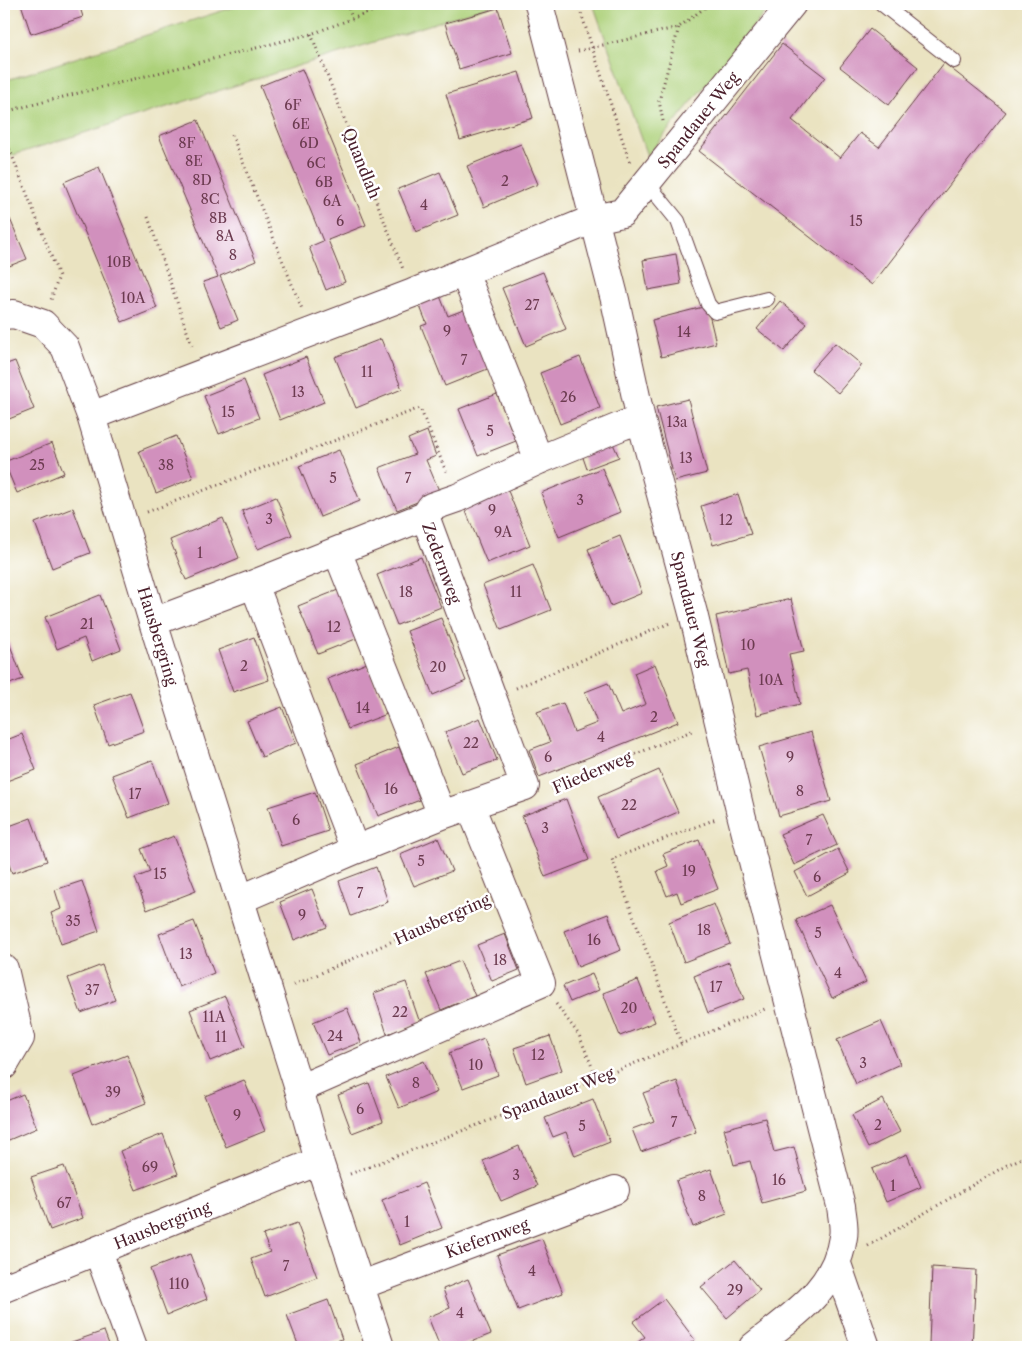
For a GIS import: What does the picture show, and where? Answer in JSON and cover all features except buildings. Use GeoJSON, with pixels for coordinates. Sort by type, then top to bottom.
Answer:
{"type":"FeatureCollection","features":[{"type":"Feature","properties":{"kind":"street","name":"Spandauer Weg"},"geometry":{"type":"LineString","coordinates":[[539,4],[615,300],[641,420],[693,613],[740,810],[842,1206],[844,1236],[837,1264],[823,1288],[797,1312],[752,1347]]}},
{"type":"Feature","properties":{"kind":"street","name":"Spandauer Weg"},"geometry":{"type":"LineString","coordinates":[[594,219],[622,213],[792,4]]}},
{"type":"Feature","properties":{"kind":"street"},"geometry":{"type":"LineString","coordinates":[[91,416],[413,293],[594,219]]}},
{"type":"Feature","properties":{"kind":"street"},"geometry":{"type":"LineString","coordinates":[[464,272],[539,460]]}},
{"type":"Feature","properties":{"kind":"street","name":"Hausbergring"},"geometry":{"type":"LineString","coordinates":[[4,315],[14,314],[43,324],[65,347],[91,416],[153,622],[271,996],[323,1172],[380,1347]]}},
{"type":"Feature","properties":{"kind":"street"},"geometry":{"type":"LineString","coordinates":[[425,516],[431,508],[539,460],[624,425],[641,420]]}},
{"type":"Feature","properties":{"kind":"street","name":"Zedernweg"},"geometry":{"type":"LineString","coordinates":[[153,622],[425,516],[525,786]]}},
{"type":"Feature","properties":{"kind":"street"},"geometry":{"type":"LineString","coordinates":[[337,551],[442,815]]}},
{"type":"Feature","properties":{"kind":"street"},"geometry":{"type":"LineString","coordinates":[[254,584],[355,850]]}},
{"type":"Feature","properties":{"kind":"street"},"geometry":{"type":"LineString","coordinates":[[241,899],[442,815],[525,786]]}},
{"type":"Feature","properties":{"kind":"street"},"geometry":{"type":"LineString","coordinates":[[299,1089],[541,983],[470,805]]}},
{"type":"Feature","properties":{"kind":"street"},"geometry":{"type":"LineString","coordinates":[[4,969],[20,1038],[4,1065]]}},
{"type":"Feature","properties":{"kind":"street","name":"Hausbergring"},"geometry":{"type":"LineString","coordinates":[[4,1288],[98,1251],[323,1172]]}},
{"type":"Feature","properties":{"kind":"street","name":"Kiefernweg"},"geometry":{"type":"LineString","coordinates":[[359,1286],[615,1190]]}},
{"type":"Feature","properties":{"kind":"street"},"geometry":{"type":"LineString","coordinates":[[98,1251],[133,1347]]}},
{"type":"Feature","properties":{"kind":"street"},"geometry":{"type":"LineString","coordinates":[[837,1264],[866,1347]]}},
{"type":"Feature","properties":{"kind":"lane"},"geometry":{"type":"LineString","coordinates":[[882,4],[954,61]]}},
{"type":"Feature","properties":{"kind":"lane"},"geometry":{"type":"LineString","coordinates":[[643,187],[678,221],[708,304],[715,312],[768,299]]}},
{"type":"Feature","properties":{"kind":"path"},"geometry":{"type":"LineString","coordinates":[[347,4],[352,18]]}},
{"type":"Feature","properties":{"kind":"path"},"geometry":{"type":"LineString","coordinates":[[4,112],[311,34],[392,4]]}},
{"type":"Feature","properties":{"kind":"path"},"geometry":{"type":"LineString","coordinates":[[578,4],[643,187]]}},
{"type":"Feature","properties":{"kind":"path"},"geometry":{"type":"LineString","coordinates":[[553,58],[679,27],[710,4]]}},
{"type":"Feature","properties":{"kind":"path"},"geometry":{"type":"LineString","coordinates":[[670,154],[659,101],[679,27]]}},
{"type":"Feature","properties":{"kind":"path","name":"Quandlah"},"geometry":{"type":"LineString","coordinates":[[311,34],[413,293]]}},
{"type":"Feature","properties":{"kind":"path"},"geometry":{"type":"LineString","coordinates":[[4,135],[59,276],[43,324]]}},
{"type":"Feature","properties":{"kind":"path"},"geometry":{"type":"LineString","coordinates":[[232,135],[311,332]]}},
{"type":"Feature","properties":{"kind":"path"},"geometry":{"type":"LineString","coordinates":[[148,218],[201,373]]}},
{"type":"Feature","properties":{"kind":"path"},"geometry":{"type":"LineString","coordinates":[[122,522],[420,408],[456,498]]}},
{"type":"Feature","properties":{"kind":"path"},"geometry":{"type":"LineString","coordinates":[[491,698],[693,613]]}},
{"type":"Feature","properties":{"kind":"path","name":"Fliederweg"},"geometry":{"type":"LineString","coordinates":[[525,786],[530,798],[719,719]]}},
{"type":"Feature","properties":{"kind":"path"},"geometry":{"type":"LineString","coordinates":[[681,1043],[612,859],[740,810]]}},
{"type":"Feature","properties":{"kind":"path","name":"Hausbergring"},"geometry":{"type":"LineString","coordinates":[[271,996],[504,891]]}},
{"type":"Feature","properties":{"kind":"path"},"geometry":{"type":"LineString","coordinates":[[541,983],[579,1035],[597,1079]]}},
{"type":"Feature","properties":{"kind":"path","name":"Spandauer Weg"},"geometry":{"type":"LineString","coordinates":[[323,1172],[597,1079],[788,999]]}},
{"type":"Feature","properties":{"kind":"path"},"geometry":{"type":"LineString","coordinates":[[837,1264],[1007,1165],[1028,1155]]}},
{"type":"Feature","properties":{"kind":"green space"},"geometry":{"type":"Polygon","coordinates":[[[243,4],[496,4],[4,158],[4,81],[243,4]]]}},
{"type":"Feature","properties":{"kind":"green space"},"geometry":{"type":"Polygon","coordinates":[[[593,4],[772,4],[647,156],[593,4]]]}}]}
